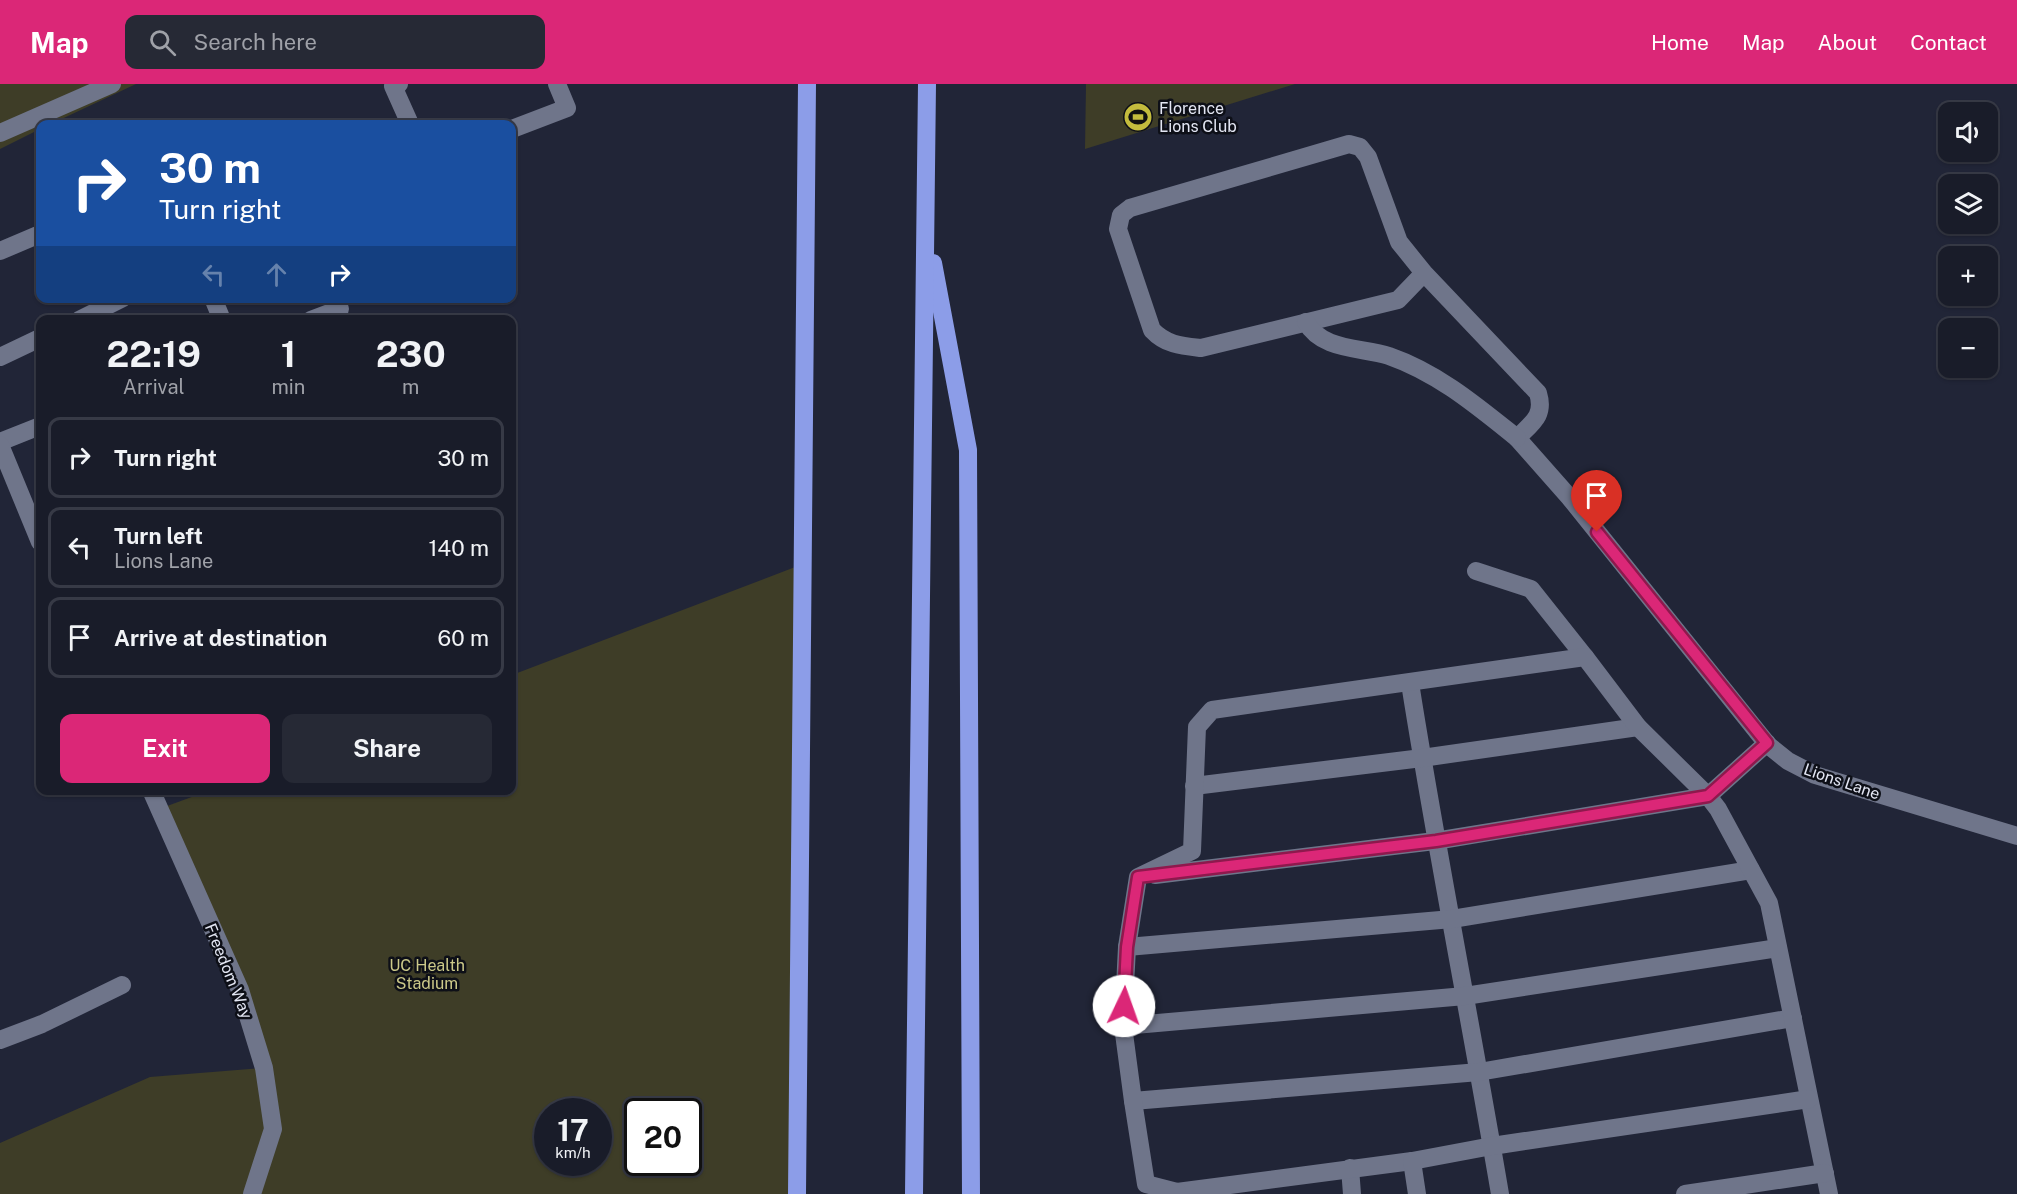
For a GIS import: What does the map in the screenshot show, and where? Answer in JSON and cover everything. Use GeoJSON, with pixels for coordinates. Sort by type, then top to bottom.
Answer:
{"type":"FeatureCollection","features":[{"type":"Feature","properties":{"kind":"highway"},"geometry":{"type":"LineString","coordinates":[[797,1194],[807,84]]}},
{"type":"Feature","properties":{"kind":"highway"},"geometry":{"type":"LineString","coordinates":[[914,1194],[927,84]]}},
{"type":"Feature","properties":{"kind":"highway"},"geometry":{"type":"LineString","coordinates":[[925,224],[968,450],[971,1194]]}},
{"type":"Feature","properties":{"kind":"street"},"geometry":{"type":"LineString","coordinates":[[0,133],[112,84]]}},
{"type":"Feature","properties":{"kind":"street"},"geometry":{"type":"LineString","coordinates":[[399,84],[393,86],[408,120]]}},
{"type":"Feature","properties":{"kind":"street"},"geometry":{"type":"LineString","coordinates":[[516,127],[567,108],[557,84]]}},
{"type":"Feature","properties":{"kind":"street"},"geometry":{"type":"LineString","coordinates":[[1424,273],[1398,300],[1201,348],[1174,345],[1160,338],[1152,330],[1118,229],[1121,215],[1130,208],[1349,144],[1360,147],[1368,157],[1399,242],[1424,273],[1538,393],[1542,406],[1538,417],[1517,438]]}},
{"type":"Feature","properties":{"kind":"street"},"geometry":{"type":"LineString","coordinates":[[0,251],[36,236]]}},
{"type":"Feature","properties":{"kind":"street"},"geometry":{"type":"LineString","coordinates":[[89,315],[113,303]]}},
{"type":"Feature","properties":{"kind":"street"},"geometry":{"type":"LineString","coordinates":[[324,315],[340,309]]}},
{"type":"Feature","properties":{"kind":"street","name":"Lions Lane"},"geometry":{"type":"LineString","coordinates":[[1306,322],[1311,332],[1325,341],[1386,355],[1421,369],[1469,399],[1517,438],[1570,498],[1767,743],[1788,761],[1815,775],[2017,836]]}},
{"type":"Feature","properties":{"kind":"street"},"geometry":{"type":"LineString","coordinates":[[0,357],[36,340]]}},
{"type":"Feature","properties":{"kind":"street"},"geometry":{"type":"LineString","coordinates":[[35,517],[0,444],[36,428]]}},
{"type":"Feature","properties":{"kind":"street"},"geometry":{"type":"LineString","coordinates":[[1476,571],[1531,590],[1638,727],[1708,796],[1718,809],[1769,903],[1829,1194]]}},
{"type":"Feature","properties":{"kind":"street"},"geometry":{"type":"LineString","coordinates":[[1138,877],[1192,851],[1197,727],[1212,710],[1584,657]]}},
{"type":"Feature","properties":{"kind":"street"},"geometry":{"type":"LineString","coordinates":[[1410,683],[1436,841],[1452,919],[1500,1194]]}},
{"type":"Feature","properties":{"kind":"street"},"geometry":{"type":"LineString","coordinates":[[1194,786],[1422,758],[1638,727]]}},
{"type":"Feature","properties":{"kind":"street"},"geometry":{"type":"LineString","coordinates":[[1138,877],[1436,841],[1708,796],[1767,743]]}},
{"type":"Feature","properties":{"kind":"street","name":"Freedom Way"},"geometry":{"type":"LineString","coordinates":[[153,795],[240,990],[264,1068],[273,1129],[252,1194]]}},
{"type":"Feature","properties":{"kind":"street"},"geometry":{"type":"LineString","coordinates":[[1127,947],[1452,919],[1751,870]]}},
{"type":"Feature","properties":{"kind":"street"},"geometry":{"type":"LineString","coordinates":[[1138,877],[1127,947],[1123,1026],[1146,1184],[1177,1193],[1412,1161],[1492,1146],[1809,1099]]}},
{"type":"Feature","properties":{"kind":"street"},"geometry":{"type":"LineString","coordinates":[[1123,1026],[1465,996],[1778,948]]}},
{"type":"Feature","properties":{"kind":"street"},"geometry":{"type":"LineString","coordinates":[[0,1040],[42,1024],[122,985]]}},
{"type":"Feature","properties":{"kind":"street"},"geometry":{"type":"LineString","coordinates":[[1133,1101],[1479,1072],[1792,1017]]}},
{"type":"Feature","properties":{"kind":"street"},"geometry":{"type":"LineString","coordinates":[[1412,1161],[1417,1194]]}},
{"type":"Feature","properties":{"kind":"street"},"geometry":{"type":"LineString","coordinates":[[1350,1168],[1352,1194]]}},
{"type":"Feature","properties":{"kind":"street"},"geometry":{"type":"LineString","coordinates":[[1685,1194],[1825,1173]]}},
{"type":"Feature","properties":{"kind":"green space"},"geometry":{"type":"Polygon","coordinates":[[[0,84],[136,84],[60,120],[36,120],[36,131],[0,149],[0,84]]]}},
{"type":"Feature","properties":{"kind":"green space","name":"Florence Lions Club"},"geometry":{"type":"Polygon","coordinates":[[[1086,84],[1295,84],[1085,149],[1086,84]]]}},
{"type":"Feature","properties":{"kind":"green space","name":"UC Health Stadium"},"geometry":{"type":"Polygon","coordinates":[[[803,564],[797,1194],[0,1194],[0,1143],[150,1077],[263,1068],[159,809],[197,795],[516,795],[516,673],[803,564]]]}},
{"type":"Feature","properties":{"kind":"place","name":"Florence Lions Club"},"geometry":{"type":"Point","coordinates":[1138,117]}},
{"type":"Feature","properties":{"kind":"route"},"geometry":{"type":"LineString","coordinates":[[1124,1006],[1127,947],[1138,877],[1436,841],[1708,796],[1767,743],[1597,532]]}}]}
